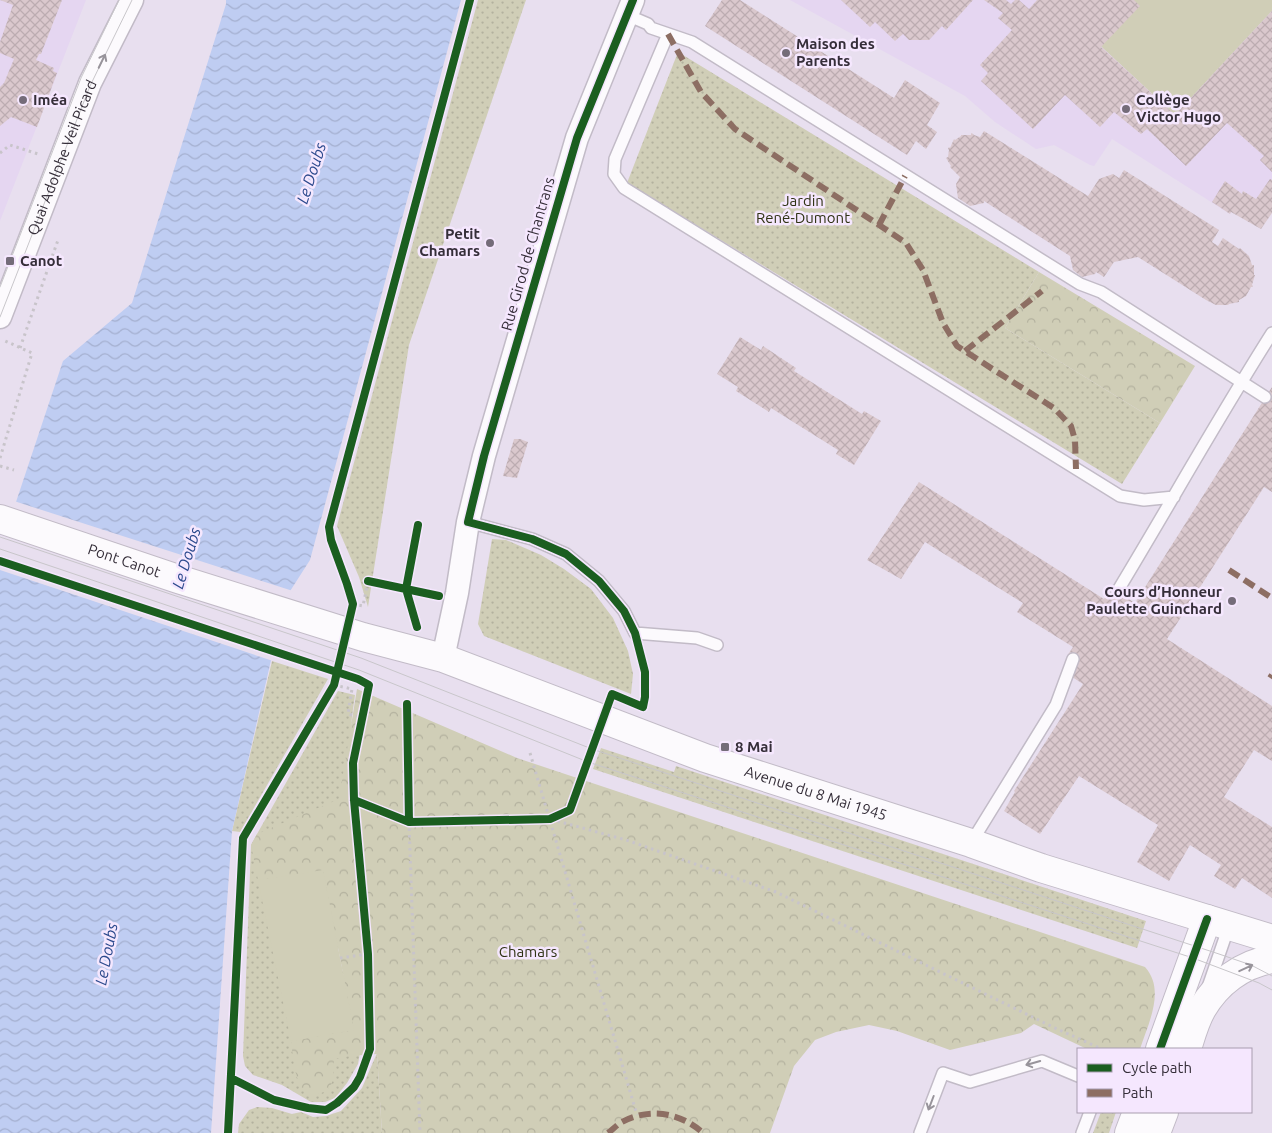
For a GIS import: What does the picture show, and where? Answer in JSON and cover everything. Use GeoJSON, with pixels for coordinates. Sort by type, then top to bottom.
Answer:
{"type":"FeatureCollection","features":[{"type":"Feature","properties":{"kind":"main road","name":"Pont Canot"},"geometry":{"type":"LineString","coordinates":[[0,519],[178,579],[364,637]]}},
{"type":"Feature","properties":{"kind":"main road","name":"Avenue du 8 Mai 1945"},"geometry":{"type":"LineString","coordinates":[[364,637],[443,658],[705,758],[971,843],[1050,871],[1272,939]]}},
{"type":"Feature","properties":{"kind":"main road"},"geometry":{"type":"LineString","coordinates":[[1160,1048],[1218,922]]}},
{"type":"Feature","properties":{"kind":"main road"},"geometry":{"type":"LineString","coordinates":[[1187,1048],[1201,1010],[1214,991],[1234,974],[1251,965],[1272,959]]}},
{"type":"Feature","properties":{"kind":"main road"},"geometry":{"type":"LineString","coordinates":[[1129,1133],[1137,1113]]}},
{"type":"Feature","properties":{"kind":"main road"},"geometry":{"type":"LineString","coordinates":[[1156,1133],[1164,1113]]}},
{"type":"Feature","properties":{"kind":"street","name":"Quai Adolphe Veil Picard"},"geometry":{"type":"LineString","coordinates":[[0,317],[90,83],[132,0]]}},
{"type":"Feature","properties":{"kind":"street","name":"Rue Girod de Chantrans"},"geometry":{"type":"LineString","coordinates":[[443,658],[457,593],[468,522],[484,456],[577,138],[630,7]]}},
{"type":"Feature","properties":{"kind":"lane"},"geometry":{"type":"LineString","coordinates":[[630,7],[651,28],[692,42],[1080,284],[1101,292],[1265,398]]}},
{"type":"Feature","properties":{"kind":"lane"},"geometry":{"type":"LineString","coordinates":[[668,34],[615,159],[614,174],[624,188],[1120,496],[1144,500],[1174,497]]}},
{"type":"Feature","properties":{"kind":"lane"},"geometry":{"type":"LineString","coordinates":[[1117,592],[1272,333]]}},
{"type":"Feature","properties":{"kind":"lane"},"geometry":{"type":"LineString","coordinates":[[468,522],[532,539],[566,554],[598,581],[624,611],[635,633],[697,638],[717,645]]}},
{"type":"Feature","properties":{"kind":"lane"},"geometry":{"type":"LineString","coordinates":[[971,843],[1056,704],[1073,659]]}},
{"type":"Feature","properties":{"kind":"lane"},"geometry":{"type":"LineString","coordinates":[[1201,1010],[1207,988],[1218,922]]}},
{"type":"Feature","properties":{"kind":"lane"},"geometry":{"type":"LineString","coordinates":[[920,1133],[943,1073],[970,1082],[1042,1061],[1077,1076]]}},
{"type":"Feature","properties":{"kind":"lane"},"geometry":{"type":"LineString","coordinates":[[1082,1133],[1090,1113]]}},
{"type":"Feature","properties":{"kind":"path"},"geometry":{"type":"LineString","coordinates":[[0,153],[10,145],[42,156]]}},
{"type":"Feature","properties":{"kind":"path"},"geometry":{"type":"LineString","coordinates":[[0,339],[32,353],[0,458]]}},
{"type":"Feature","properties":{"kind":"path"},"geometry":{"type":"LineString","coordinates":[[0,466],[14,470]]}},
{"type":"Feature","properties":{"kind":"path"},"geometry":{"type":"LineString","coordinates":[[353,604],[364,606],[368,581]]}},
{"type":"Feature","properties":{"kind":"path"},"geometry":{"type":"LineString","coordinates":[[334,685],[352,689],[348,714],[362,718]]}},
{"type":"Feature","properties":{"kind":"path"},"geometry":{"type":"LineString","coordinates":[[369,685],[353,763],[354,800],[368,954],[370,1049]]}},
{"type":"Feature","properties":{"kind":"path"},"geometry":{"type":"LineString","coordinates":[[530,753],[637,1115]]}},
{"type":"Feature","properties":{"kind":"path"},"geometry":{"type":"LineString","coordinates":[[550,819],[570,810],[584,773]]}},
{"type":"Feature","properties":{"kind":"path"},"geometry":{"type":"LineString","coordinates":[[354,800],[409,822],[550,819],[626,840],[776,892],[1100,1048]]}},
{"type":"Feature","properties":{"kind":"path"},"geometry":{"type":"LineString","coordinates":[[409,822],[420,1133]]}},
{"type":"Feature","properties":{"kind":"path"},"geometry":{"type":"LineString","coordinates":[[340,958],[368,954]]}},
{"type":"Feature","properties":{"kind":"shaded area","name":"Iméa"},"geometry":{"type":"Polygon","coordinates":[[[0,0],[86,0],[0,221],[0,0]]]}},
{"type":"Feature","properties":{"kind":"shaded area","name":"Collège Victor Hugo"},"geometry":{"type":"Polygon","coordinates":[[[790,0],[1272,0],[1272,210],[1243,191],[1230,214],[1112,139],[1094,166],[1054,145],[1036,149],[995,122],[965,96],[790,0]]]}},
{"type":"Feature","properties":{"kind":"green space"},"geometry":{"type":"Polygon","coordinates":[[[478,0],[526,0],[409,345],[368,607],[359,577],[337,526],[478,0]]]}},
{"type":"Feature","properties":{"kind":"green space"},"geometry":{"type":"Polygon","coordinates":[[[1051,0],[1272,0],[1272,11],[1175,115],[1051,0]]]}},
{"type":"Feature","properties":{"kind":"green space","name":"Jardin René-Dumont"},"geometry":{"type":"Polygon","coordinates":[[[678,52],[1039,272],[1005,328],[1160,423],[1122,484],[627,183],[678,52]]]}},
{"type":"Feature","properties":{"kind":"green space"},"geometry":{"type":"Polygon","coordinates":[[[1039,272],[1195,366],[1160,423],[1005,328],[1039,272]]]}},
{"type":"Feature","properties":{"kind":"green space"},"geometry":{"type":"Polygon","coordinates":[[[492,539],[506,540],[541,555],[591,589],[613,618],[628,651],[633,674],[631,694],[484,636],[478,624],[492,539]]]}},
{"type":"Feature","properties":{"kind":"green space"},"geometry":{"type":"Polygon","coordinates":[[[272,661],[328,679],[240,832],[232,831],[272,661]]]}},
{"type":"Feature","properties":{"kind":"green space","name":"Chamars"},"geometry":{"type":"Polygon","coordinates":[[[357,689],[517,758],[1145,967],[1151,976],[1154,986],[1155,996],[1151,1018],[1140,1048],[1085,1048],[1034,1024],[1021,1033],[950,1050],[897,1031],[869,1025],[836,1032],[815,1040],[794,1066],[770,1133],[382,1133],[377,1054],[334,1059],[332,1083],[326,1091],[321,1093],[308,1094],[304,1092],[295,1071],[291,1041],[354,1030],[323,871],[258,880],[251,845],[257,834],[339,799],[357,689]]]}},
{"type":"Feature","properties":{"kind":"green space"},"geometry":{"type":"Polygon","coordinates":[[[338,691],[355,695],[352,716],[338,950],[362,1042],[358,1064],[347,1083],[335,1098],[325,1102],[311,1102],[282,1085],[253,1075],[245,1066],[243,1056],[251,845],[338,691]]]}},
{"type":"Feature","properties":{"kind":"green space"},"geometry":{"type":"Polygon","coordinates":[[[601,748],[674,772],[676,766],[1146,921],[1137,948],[593,769],[601,748]]]}},
{"type":"Feature","properties":{"kind":"green space"},"geometry":{"type":"Polygon","coordinates":[[[323,870],[354,1030],[291,1041],[258,880],[323,870]]]}},
{"type":"Feature","properties":{"kind":"green space"},"geometry":{"type":"Polygon","coordinates":[[[377,1053],[382,1133],[238,1133],[239,1124],[249,1110],[257,1107],[272,1108],[292,1114],[301,1112],[313,1117],[326,1116],[341,1111],[362,1088],[377,1053]]]}},
{"type":"Feature","properties":{"kind":"green space"},"geometry":{"type":"Polygon","coordinates":[[[1101,1113],[1116,1113],[1109,1133],[1093,1133],[1101,1113]]]}},
{"type":"Feature","properties":{"kind":"water","name":"Le Doubs"},"geometry":{"type":"Polygon","coordinates":[[[226,0],[461,0],[310,560],[285,599],[232,831],[211,1133],[0,1133],[0,550],[63,361],[132,303],[226,0]]]}},
{"type":"Feature","properties":{"kind":"pier"},"geometry":{"type":"Polygon","coordinates":[[[14,501],[293,591],[287,600],[273,661],[0,570],[0,542],[14,501]]]}},
{"type":"Feature","properties":{"kind":"building"},"geometry":{"type":"Polygon","coordinates":[[[0,0],[62,0],[41,54],[39,54],[36,60],[54,68],[53,71],[57,73],[37,127],[11,117],[0,126],[0,87],[4,83],[14,59],[0,53],[0,42],[13,5],[0,0]]]}},
{"type":"Feature","properties":{"kind":"building","name":"Maison des Parents"},"geometry":{"type":"Polygon","coordinates":[[[722,0],[740,0],[894,98],[905,80],[940,103],[927,125],[937,132],[926,149],[916,141],[907,155],[705,26],[722,0]]]}},
{"type":"Feature","properties":{"kind":"building"},"geometry":{"type":"Polygon","coordinates":[[[841,0],[973,0],[946,30],[942,26],[929,40],[909,40],[903,34],[895,41],[875,22],[870,27],[841,0]]]}},
{"type":"Feature","properties":{"kind":"building"},"geometry":{"type":"Polygon","coordinates":[[[984,0],[1006,0],[1011,4],[1015,0],[1019,0],[1029,9],[1037,0],[1134,0],[1140,6],[1101,47],[1175,115],[1272,11],[1272,172],[1260,160],[1264,156],[1227,123],[1186,166],[1147,129],[1141,134],[1114,112],[1100,127],[1065,95],[1033,129],[981,81],[988,73],[980,65],[1012,30],[998,18],[1003,13],[984,0]]]}},
{"type":"Feature","properties":{"kind":"building"},"geometry":{"type":"Polygon","coordinates":[[[984,131],[1088,196],[1099,179],[1113,174],[1119,178],[1124,170],[1219,230],[1212,242],[1218,246],[1223,238],[1249,256],[1252,265],[1254,265],[1253,286],[1239,302],[1228,305],[1216,305],[1138,257],[1114,262],[1104,277],[1096,272],[1095,274],[1082,277],[1073,270],[1070,256],[984,201],[984,203],[970,206],[958,198],[956,184],[960,177],[950,167],[946,158],[948,157],[948,149],[954,139],[961,135],[971,135],[971,133],[980,137],[984,131]]]}},
{"type":"Feature","properties":{"kind":"building"},"geometry":{"type":"Polygon","coordinates":[[[1270,179],[1272,180],[1272,213],[1261,229],[1231,212],[1230,214],[1212,202],[1225,181],[1242,194],[1243,191],[1256,199],[1270,179]]]}},
{"type":"Feature","properties":{"kind":"building"},"geometry":{"type":"Polygon","coordinates":[[[740,337],[761,350],[763,346],[796,368],[794,371],[862,414],[864,411],[881,421],[854,465],[836,454],[838,450],[771,408],[769,412],[736,391],[738,387],[717,374],[740,337]]]}},
{"type":"Feature","properties":{"kind":"building"},"geometry":{"type":"Polygon","coordinates":[[[1272,387],[1272,492],[1264,487],[1167,639],[1272,706],[1272,761],[1254,750],[1224,797],[1272,827],[1272,898],[1242,878],[1235,889],[1214,876],[1221,865],[1190,845],[1169,881],[1137,862],[1158,825],[1079,776],[1040,834],[1004,811],[1014,791],[1083,684],[1069,675],[1077,662],[1067,656],[1073,647],[1017,612],[1023,603],[925,542],[901,579],[867,560],[919,482],[1104,599],[1111,588],[1135,603],[1272,387]]]}},
{"type":"Feature","properties":{"kind":"building"},"geometry":{"type":"Polygon","coordinates":[[[514,439],[528,442],[517,478],[503,476],[514,439]]]}},
{"type":"Feature","properties":{"kind":"tram line"},"geometry":{"type":"LineString","coordinates":[[0,287],[81,78],[119,0]]}},
{"type":"Feature","properties":{"kind":"tram line"},"geometry":{"type":"LineString","coordinates":[[0,317],[90,86],[132,0]]}},
{"type":"Feature","properties":{"kind":"tram line"},"geometry":{"type":"LineString","coordinates":[[0,537],[361,658],[592,749],[1219,954],[1251,965],[1272,976]]}},
{"type":"Feature","properties":{"kind":"tram line"},"geometry":{"type":"LineString","coordinates":[[0,549],[359,670],[588,762],[1193,958],[1259,983],[1272,990]]}},
{"type":"Feature","properties":{"kind":"marked path"},"geometry":{"type":"LineString","coordinates":[[668,34],[701,92],[735,129],[906,243],[923,270],[943,323],[957,346],[1054,408],[1071,426],[1075,440],[1076,469]]}},
{"type":"Feature","properties":{"kind":"marked path"},"geometry":{"type":"LineString","coordinates":[[879,225],[905,176]]}},
{"type":"Feature","properties":{"kind":"marked path"},"geometry":{"type":"LineString","coordinates":[[965,351],[1042,291]]}},
{"type":"Feature","properties":{"kind":"marked path"},"geometry":{"type":"LineString","coordinates":[[1229,570],[1272,598]]}},
{"type":"Feature","properties":{"kind":"marked path"},"geometry":{"type":"LineString","coordinates":[[608,1133],[620,1123],[631,1118],[653,1114],[674,1116],[684,1120],[703,1133]]}},
{"type":"Feature","properties":{"kind":"cycle path"},"geometry":{"type":"LineString","coordinates":[[228,1133],[243,838],[334,685],[353,604],[331,540],[329,527],[470,0]]}},
{"type":"Feature","properties":{"kind":"cycle path"},"geometry":{"type":"LineString","coordinates":[[354,800],[409,822],[550,819],[570,810],[612,694],[643,707],[645,672],[635,633],[624,611],[599,581],[566,554],[532,539],[468,522],[484,456],[577,138],[633,0]]}},
{"type":"Feature","properties":{"kind":"cycle path"},"geometry":{"type":"LineString","coordinates":[[417,627],[406,589],[418,525]]}},
{"type":"Feature","properties":{"kind":"cycle path"},"geometry":{"type":"LineString","coordinates":[[0,561],[358,679],[369,685],[353,763],[354,800],[368,954],[370,1049],[360,1077],[354,1087],[337,1103],[326,1110],[274,1100],[231,1078]]}},
{"type":"Feature","properties":{"kind":"cycle path"},"geometry":{"type":"LineString","coordinates":[[368,581],[439,596]]}},
{"type":"Feature","properties":{"kind":"cycle path"},"geometry":{"type":"LineString","coordinates":[[407,704],[409,822]]}},
{"type":"Feature","properties":{"kind":"cycle path"},"geometry":{"type":"LineString","coordinates":[[1160,1048],[1207,919]]}},
{"type":"Feature","properties":{"kind":"place","name":"Maison des Parents"},"geometry":{"type":"Point","coordinates":[786,53]}},
{"type":"Feature","properties":{"kind":"place","name":"Iméa"},"geometry":{"type":"Point","coordinates":[23,100]}},
{"type":"Feature","properties":{"kind":"place","name":"Collège Victor Hugo"},"geometry":{"type":"Point","coordinates":[1126,109]}},
{"type":"Feature","properties":{"kind":"place","name":"Petit Chamars"},"geometry":{"type":"Point","coordinates":[490,243]}},
{"type":"Feature","properties":{"kind":"place","name":"Canot"},"geometry":{"type":"Point","coordinates":[10,261]}},
{"type":"Feature","properties":{"kind":"place","name":"Cours d’Honneur Paulette Guinchard"},"geometry":{"type":"Point","coordinates":[1232,601]}},
{"type":"Feature","properties":{"kind":"place","name":"8 Mai"},"geometry":{"type":"Point","coordinates":[725,747]}}]}
